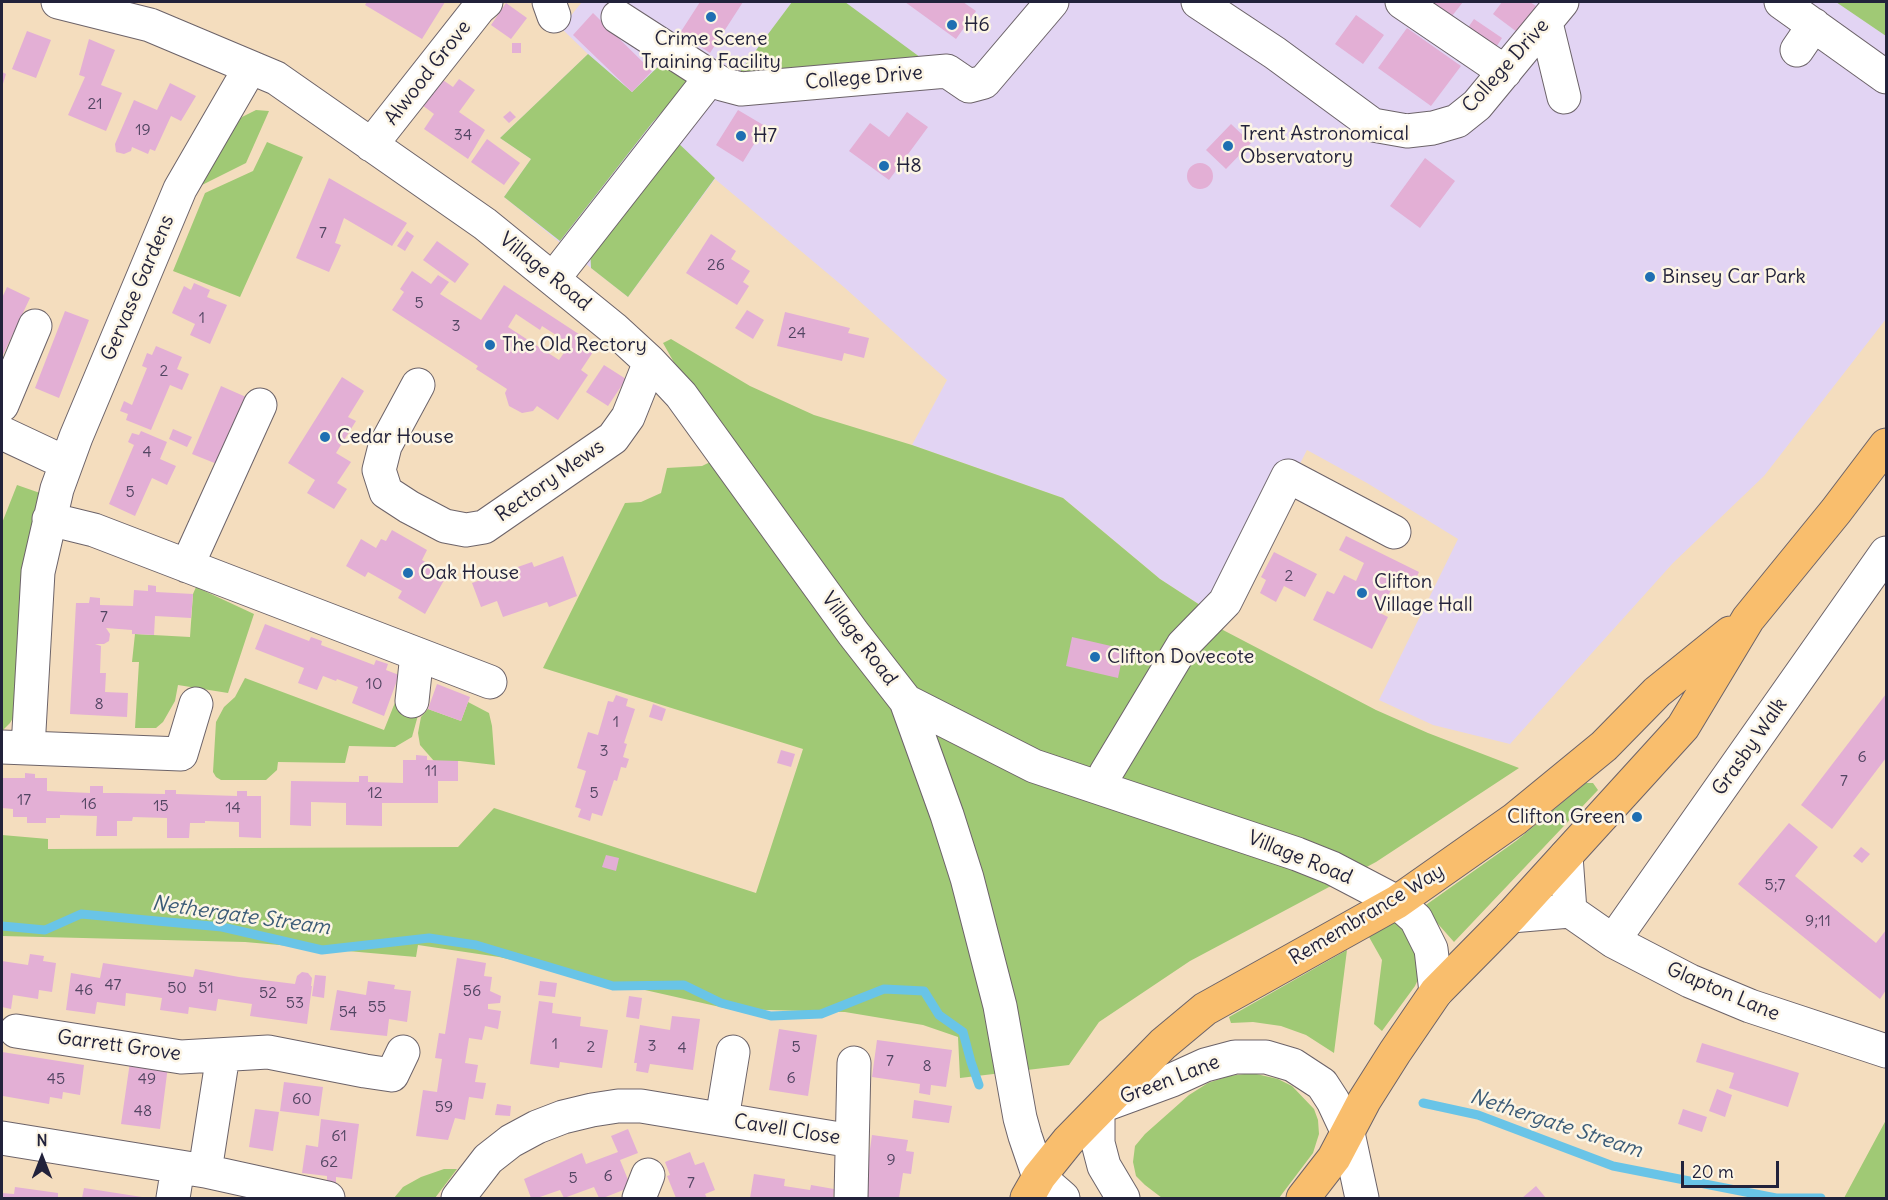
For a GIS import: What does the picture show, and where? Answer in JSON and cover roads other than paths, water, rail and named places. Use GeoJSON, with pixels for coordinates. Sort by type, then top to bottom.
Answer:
{"type":"FeatureCollection","features":[{"type":"Feature","properties":{"kind":"highway","name":"Remembrance Way"},"geometry":{"type":"LineString","coordinates":[[1303,1198],[1334,1158],[1364,1101],[1436,992],[1511,916],[1683,727],[1748,619],[1887,445]]}},
{"type":"Feature","properties":{"kind":"highway","name":"Remembrance Way"},"geometry":{"type":"LineString","coordinates":[[1033,1188],[1068,1141],[1163,1044],[1205,1009],[1397,902],[1515,819],[1604,746],[1657,692],[1748,619]]}},
{"type":"Feature","properties":{"kind":"street","name":"Village Road"},"geometry":{"type":"LineString","coordinates":[[58,2],[150,13],[250,68],[276,78],[485,224],[613,328],[681,395],[853,633],[906,701],[967,878],[1000,1006],[1033,1188]]}},
{"type":"Feature","properties":{"kind":"street","name":"Alwood Grove"},"geometry":{"type":"LineString","coordinates":[[371,145],[486,2]]}},
{"type":"Feature","properties":{"kind":"street","name":"College Drive"},"geometry":{"type":"LineString","coordinates":[[618,17],[722,84],[741,89],[947,71],[969,86],[984,82],[1052,2]]}},
{"type":"Feature","properties":{"kind":"street","name":"College Drive"},"geometry":{"type":"LineString","coordinates":[[1198,2],[1275,53],[1373,125],[1407,131],[1433,128],[1457,121],[1476,105],[1554,12]]}},
{"type":"Feature","properties":{"kind":"street"},"geometry":{"type":"LineString","coordinates":[[1402,2],[1505,72]]}},
{"type":"Feature","properties":{"kind":"street"},"geometry":{"type":"LineString","coordinates":[[1781,2],[1805,38],[1887,77]]}},
{"type":"Feature","properties":{"kind":"street"},"geometry":{"type":"LineString","coordinates":[[1554,12],[1564,97]]}},
{"type":"Feature","properties":{"kind":"street","name":"Gervase Gardens"},"geometry":{"type":"LineString","coordinates":[[196,704],[181,754],[15,747],[38,572],[49,519],[66,463],[180,189],[250,68]]}},
{"type":"Feature","properties":{"kind":"street"},"geometry":{"type":"LineString","coordinates":[[553,279],[711,77]]}},
{"type":"Feature","properties":{"kind":"street"},"geometry":{"type":"LineString","coordinates":[[2,405],[36,326]]}},
{"type":"Feature","properties":{"kind":"street","name":"Rectory Mews"},"geometry":{"type":"LineString","coordinates":[[418,385],[385,446],[379,470],[386,492],[445,526],[466,530],[484,527],[613,438],[628,417],[651,363]]}},
{"type":"Feature","properties":{"kind":"street"},"geometry":{"type":"LineString","coordinates":[[187,566],[260,405]]}},
{"type":"Feature","properties":{"kind":"street"},"geometry":{"type":"LineString","coordinates":[[2,434],[66,463]]}},
{"type":"Feature","properties":{"kind":"street"},"geometry":{"type":"LineString","coordinates":[[1100,787],[1106,773],[1183,645],[1225,602],[1288,476],[1394,532]]}},
{"type":"Feature","properties":{"kind":"street"},"geometry":{"type":"LineString","coordinates":[[49,519],[94,530],[490,682]]}},
{"type":"Feature","properties":{"kind":"street","name":"Grasby Walk"},"geometry":{"type":"LineString","coordinates":[[1613,941],[1887,553]]}},
{"type":"Feature","properties":{"kind":"street"},"geometry":{"type":"LineString","coordinates":[[412,701],[417,654]]}},
{"type":"Feature","properties":{"kind":"street","name":"Village Road"},"geometry":{"type":"LineString","coordinates":[[906,701],[1034,765],[1230,830],[1332,868],[1397,902],[1416,920],[1431,949],[1436,992]]}},
{"type":"Feature","properties":{"kind":"street"},"geometry":{"type":"LineString","coordinates":[[1511,916],[1570,911],[1566,856]]}},
{"type":"Feature","properties":{"kind":"street","name":"Glapton Lane"},"geometry":{"type":"LineString","coordinates":[[1570,911],[1613,941],[1690,981],[1750,1006],[1887,1051]]}},
{"type":"Feature","properties":{"kind":"street","name":"Garrett Grove"},"geometry":{"type":"LineString","coordinates":[[16,1031],[182,1057],[268,1052],[392,1074],[403,1052]]}},
{"type":"Feature","properties":{"kind":"street","name":"Cavell Close"},"geometry":{"type":"LineString","coordinates":[[722,1119],[733,1052]]}},
{"type":"Feature","properties":{"kind":"street"},"geometry":{"type":"LineString","coordinates":[[173,1198],[191,1169],[223,1055]]}},
{"type":"Feature","properties":{"kind":"street","name":"Green Lane"},"geometry":{"type":"LineString","coordinates":[[1123,1198],[1104,1166],[1098,1143],[1101,1108],[1205,1065],[1235,1057],[1266,1057],[1293,1065],[1322,1084],[1348,1133],[1362,1198]]}},
{"type":"Feature","properties":{"kind":"street","name":"Cavell Close"},"geometry":{"type":"LineString","coordinates":[[851,1198],[854,1063]]}},
{"type":"Feature","properties":{"kind":"street","name":"Cavell Close"},"geometry":{"type":"LineString","coordinates":[[458,1198],[488,1159],[511,1141],[537,1127],[563,1117],[600,1108],[641,1106],[852,1141]]}},
{"type":"Feature","properties":{"kind":"street"},"geometry":{"type":"LineString","coordinates":[[2,1138],[191,1169],[328,1198]]}},
{"type":"Feature","properties":{"kind":"street"},"geometry":{"type":"LineString","coordinates":[[1033,1188],[1063,1198]]}},
{"type":"Feature","properties":{"kind":"waterway","name":"Nethergate Stream"},"geometry":{"type":"LineString","coordinates":[[2,926],[45,930],[81,914],[222,927],[322,950],[429,938],[476,945],[613,986],[684,985],[721,1003],[771,1016],[821,1014],[884,989],[924,991],[939,1015],[963,1032],[979,1085]]}},
{"type":"Feature","properties":{"kind":"waterway","name":"Nethergate Stream"},"geometry":{"type":"LineString","coordinates":[[1423,1103],[1478,1115],[1613,1166],[1776,1198],[1821,1198]]}},
{"type":"Feature","properties":{"kind":"place","name":"Crime Scene Training Facility"},"geometry":{"type":"Point","coordinates":[711,17]}},
{"type":"Feature","properties":{"kind":"place","name":"H6"},"geometry":{"type":"Point","coordinates":[952,25]}},
{"type":"Feature","properties":{"kind":"place","name":"H7"},"geometry":{"type":"Point","coordinates":[741,136]}},
{"type":"Feature","properties":{"kind":"place","name":"Trent Astronomical Observatory"},"geometry":{"type":"Point","coordinates":[1228,146]}},
{"type":"Feature","properties":{"kind":"place","name":"H8"},"geometry":{"type":"Point","coordinates":[884,166]}},
{"type":"Feature","properties":{"kind":"place","name":"Binsey Car Park"},"geometry":{"type":"Point","coordinates":[1650,277]}},
{"type":"Feature","properties":{"kind":"place","name":"The Old Rectory"},"geometry":{"type":"Point","coordinates":[490,345]}},
{"type":"Feature","properties":{"kind":"place","name":"Cedar House"},"geometry":{"type":"Point","coordinates":[325,437]}},
{"type":"Feature","properties":{"kind":"place","name":"Oak House"},"geometry":{"type":"Point","coordinates":[408,573]}},
{"type":"Feature","properties":{"kind":"place","name":"Clifton Village Hall"},"geometry":{"type":"Point","coordinates":[1362,593]}},
{"type":"Feature","properties":{"kind":"place","name":"Clifton Dovecote"},"geometry":{"type":"Point","coordinates":[1095,657]}},
{"type":"Feature","properties":{"kind":"place","name":"Clifton Green"},"geometry":{"type":"Point","coordinates":[1637,817]}}]}
